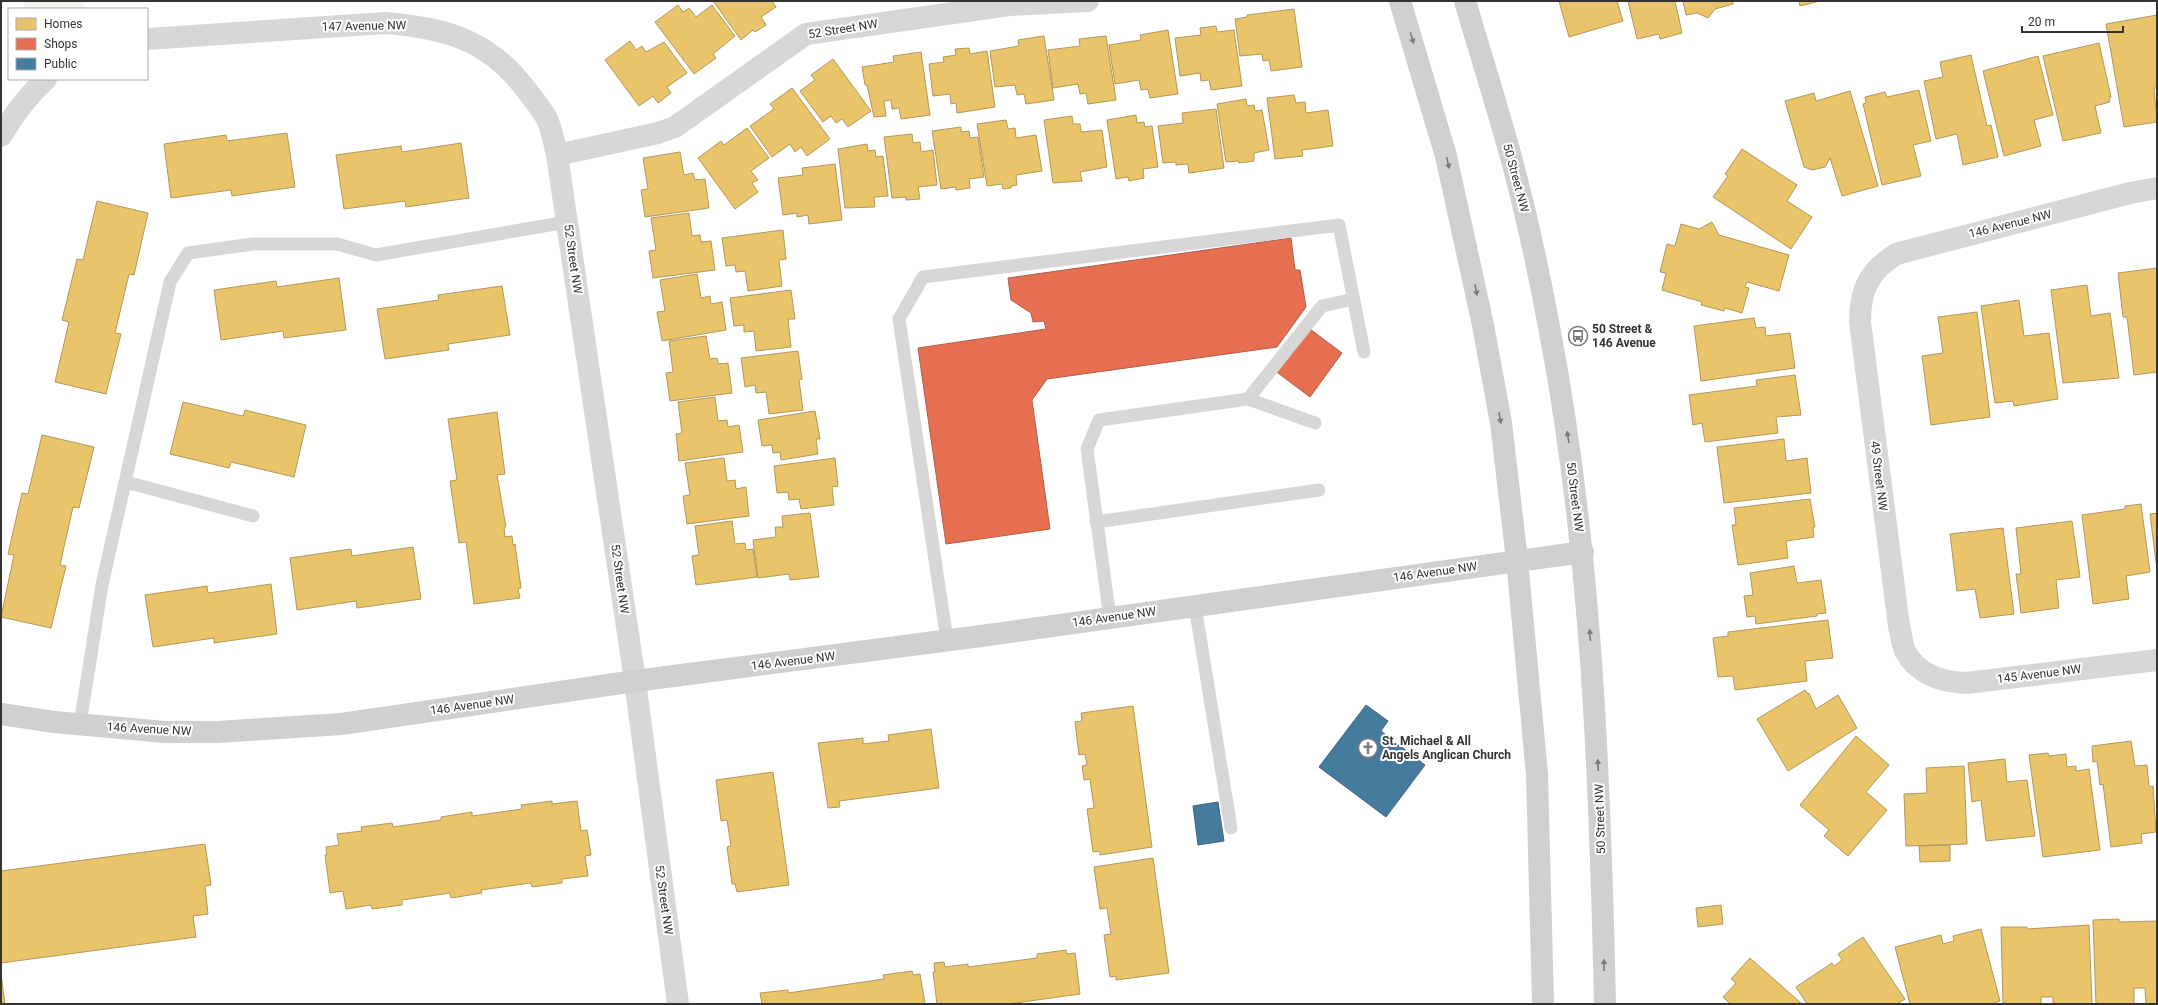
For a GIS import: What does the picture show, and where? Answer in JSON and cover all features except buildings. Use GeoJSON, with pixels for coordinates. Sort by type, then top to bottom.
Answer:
{"type":"FeatureCollection","features":[{"type":"Feature","properties":{"kind":"main road"},"geometry":{"type":"LineString","coordinates":[[1400,1],[1446,156],[1483,325],[1501,423],[1517,560],[1537,774],[1543,1004]]}},
{"type":"Feature","properties":{"kind":"main road","name":"50 Street NW"},"geometry":{"type":"LineString","coordinates":[[1464,1],[1514,167],[1529,230],[1554,356],[1568,441],[1582,552],[1595,698],[1601,824],[1605,1004]]}},
{"type":"Feature","properties":{"kind":"main road","name":"146 Avenue NW"},"geometry":{"type":"LineString","coordinates":[[1,714],[80,724],[165,732],[217,732],[341,724],[635,681],[1110,618],[1582,552]]}},
{"type":"Feature","properties":{"kind":"street","name":"52 Street NW"},"geometry":{"type":"LineString","coordinates":[[557,155],[658,133],[674,127],[806,34],[1009,5],[1088,1]]}},
{"type":"Feature","properties":{"kind":"street","name":"147 Avenue NW"},"geometry":{"type":"LineString","coordinates":[[148,38],[386,23],[414,25],[442,31],[481,47],[497,58],[522,84],[546,118]]}},
{"type":"Feature","properties":{"kind":"street"},"geometry":{"type":"LineString","coordinates":[[1,136],[16,111],[30,94],[45,80]]}},
{"type":"Feature","properties":{"kind":"street","name":"52 Street NW"},"geometry":{"type":"LineString","coordinates":[[546,118],[557,155],[567,222],[635,681],[678,1004]]}},
{"type":"Feature","properties":{"kind":"street","name":"146 Avenue NW"},"geometry":{"type":"LineString","coordinates":[[1871,275],[1882,262],[1896,254],[1911,249],[2130,193],[2157,188]]}},
{"type":"Feature","properties":{"kind":"street","name":"49 Street NW"},"geometry":{"type":"LineString","coordinates":[[1871,275],[1860,303],[1860,322],[1899,626],[1905,650],[1912,662],[1923,671]]}},
{"type":"Feature","properties":{"kind":"street","name":"145 Avenue NW"},"geometry":{"type":"LineString","coordinates":[[1923,671],[1937,679],[1952,682],[1972,682],[2157,660]]}},
{"type":"Feature","properties":{"kind":"lane"},"geometry":{"type":"LineString","coordinates":[[80,724],[102,585],[170,282],[188,254],[254,244],[337,244],[376,255],[567,222]]}},
{"type":"Feature","properties":{"kind":"lane"},"geometry":{"type":"LineString","coordinates":[[947,640],[899,319],[923,277],[1339,225],[1364,352]]}},
{"type":"Feature","properties":{"kind":"lane"},"geometry":{"type":"LineString","coordinates":[[1248,399],[1322,306],[1354,299]]}},
{"type":"Feature","properties":{"kind":"lane"},"geometry":{"type":"LineString","coordinates":[[1110,618],[1086,449],[1099,420],[1248,399],[1315,424]]}},
{"type":"Feature","properties":{"kind":"lane"},"geometry":{"type":"LineString","coordinates":[[126,482],[253,516]]}},
{"type":"Feature","properties":{"kind":"lane"},"geometry":{"type":"LineString","coordinates":[[1096,522],[1319,490]]}},
{"type":"Feature","properties":{"kind":"lane"},"geometry":{"type":"LineString","coordinates":[[1195,606],[1231,828]]}},
{"type":"Feature","properties":{"kind":"shaded area"},"geometry":{"type":"Polygon","coordinates":[[[23,1],[84,1],[85,8],[25,8],[23,1]]]}},
{"type":"Feature","properties":{"kind":"place","name":"50 Street & 146 Avenue"},"geometry":{"type":"Point","coordinates":[1578,336]}},
{"type":"Feature","properties":{"kind":"place","name":"St. Michael & All Angels Anglican Church"},"geometry":{"type":"Point","coordinates":[1368,748]}}]}
